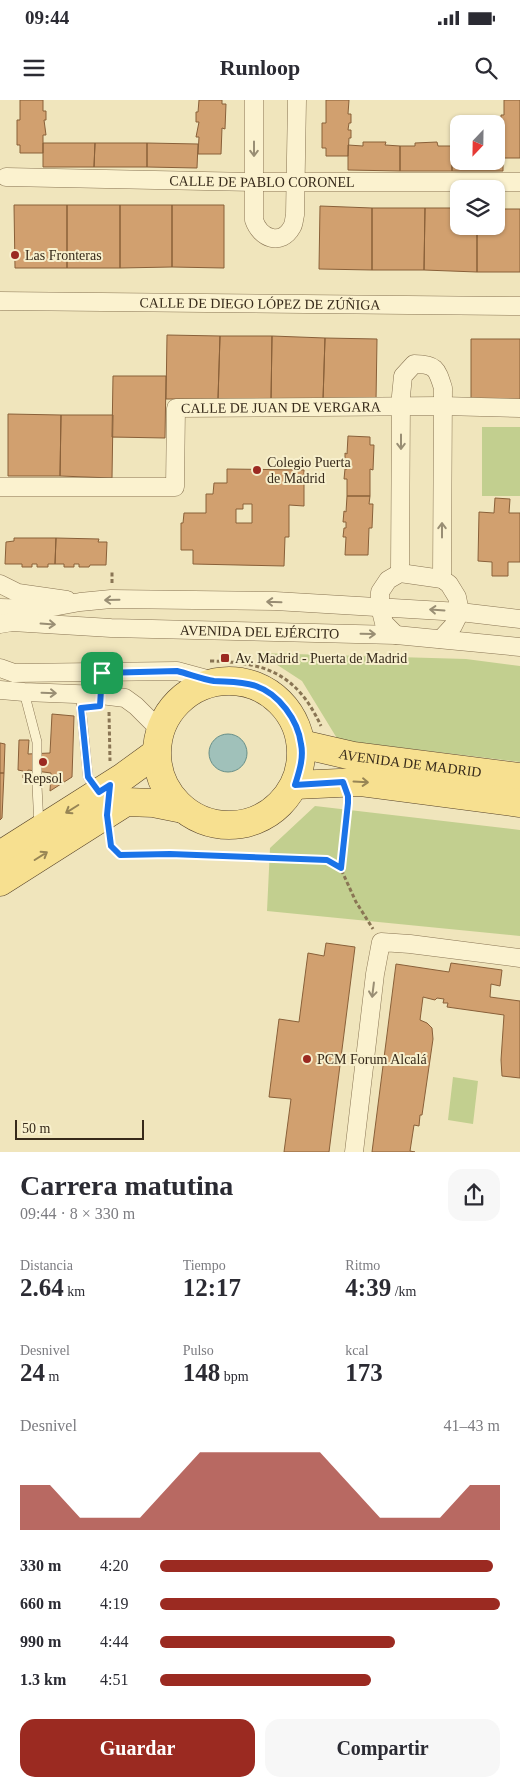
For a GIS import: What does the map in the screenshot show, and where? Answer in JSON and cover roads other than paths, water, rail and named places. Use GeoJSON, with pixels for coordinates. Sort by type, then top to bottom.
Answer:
{"type":"FeatureCollection","features":[{"type":"Feature","properties":{"kind":"main road"},"geometry":{"type":"LineString","coordinates":[[0,882],[105,797],[158,741],[172,708],[182,698],[197,688],[209,671],[257,687],[277,698],[293,719],[301,744],[301,765],[295,785],[276,810],[252,823],[228,826],[203,821],[183,809],[167,790],[159,772],[158,741]]}},
{"type":"Feature","properties":{"kind":"main road","name":"AVENIDA DE MADRID"},"geometry":{"type":"LineString","coordinates":[[301,744],[352,756],[520,777]]}},
{"type":"Feature","properties":{"kind":"main road","name":"AVENIDA DE MADRID"},"geometry":{"type":"LineString","coordinates":[[295,785],[361,782],[520,802]]}},
{"type":"Feature","properties":{"kind":"main road"},"geometry":{"type":"LineString","coordinates":[[0,855],[40,830],[105,797],[126,802],[153,803],[183,809]]}},
{"type":"Feature","properties":{"kind":"street"},"geometry":{"type":"LineString","coordinates":[[254,100],[254,220],[257,229],[265,236],[275,238],[285,234],[293,226],[295,215],[297,100]]}},
{"type":"Feature","properties":{"kind":"street","name":"CALLE DE PABLO CORONEL"},"geometry":{"type":"LineString","coordinates":[[6,177],[254,182],[520,182]]}},
{"type":"Feature","properties":{"kind":"street","name":"CALLE DE DIEGO LÓPEZ DE ZÚÑIGA"},"geometry":{"type":"LineString","coordinates":[[0,301],[520,306]]}},
{"type":"Feature","properties":{"kind":"street"},"geometry":{"type":"LineString","coordinates":[[400,573],[401,406],[403,376],[414,364],[426,364],[438,372],[443,388],[442,579]]}},
{"type":"Feature","properties":{"kind":"street","name":"CALLE DE JUAN DE VERGARA"},"geometry":{"type":"LineString","coordinates":[[0,488],[175,487],[176,408],[442,406],[520,408]]}},
{"type":"Feature","properties":{"kind":"street"},"geometry":{"type":"LineString","coordinates":[[396,634],[384,623],[380,607],[380,592],[388,580],[400,573],[442,579],[449,584],[457,597],[460,612],[453,626],[441,639]]}},
{"type":"Feature","properties":{"kind":"street","name":"AVENIDA DEL EJÉRCITO"},"geometry":{"type":"LineString","coordinates":[[0,584],[18,594],[80,602]]}},
{"type":"Feature","properties":{"kind":"street","name":"AVENIDA DEL EJÉRCITO"},"geometry":{"type":"LineString","coordinates":[[0,608],[42,609],[80,602],[111,600],[275,601],[460,612],[520,619]]}},
{"type":"Feature","properties":{"kind":"street","name":"AVENIDA DEL EJÉRCITO"},"geometry":{"type":"LineString","coordinates":[[0,624],[12,622],[110,628],[396,634],[520,647]]}},
{"type":"Feature","properties":{"kind":"street"},"geometry":{"type":"LineString","coordinates":[[0,668],[14,673],[209,671]]}},
{"type":"Feature","properties":{"kind":"street"},"geometry":{"type":"LineString","coordinates":[[0,690],[125,698],[143,712],[158,741]]}},
{"type":"Feature","properties":{"kind":"street"},"geometry":{"type":"LineString","coordinates":[[354,1152],[374,984],[381,942],[520,958]]}},
{"type":"Feature","properties":{"kind":"lane"},"geometry":{"type":"LineString","coordinates":[[24,692],[37,742],[40,830]]}},
{"type":"Feature","properties":{"kind":"lane"},"geometry":{"type":"LineString","coordinates":[[82,694],[81,708],[88,777],[105,797]]}},
{"type":"Feature","properties":{"kind":"water"},"geometry":{"type":"Polygon","coordinates":[[[228,734],[235,735],[241,740],[246,746],[246,760],[241,766],[235,771],[228,772],[221,771],[215,766],[210,760],[209,753],[210,746],[215,740],[221,735],[228,734]]]}},
{"type":"Feature","properties":{"kind":"place","name":"Las Fronteras"},"geometry":{"type":"Point","coordinates":[15,255]}},
{"type":"Feature","properties":{"kind":"place","name":"Colegio Puerta de Madrid"},"geometry":{"type":"Point","coordinates":[257,470]}},
{"type":"Feature","properties":{"kind":"place","name":"Av. Madrid - Puerta de Madrid"},"geometry":{"type":"Point","coordinates":[225,658]}},
{"type":"Feature","properties":{"kind":"place","name":"Repsol"},"geometry":{"type":"Point","coordinates":[43,762]}},
{"type":"Feature","properties":{"kind":"place","name":"PCM Forum Alcalá"},"geometry":{"type":"Point","coordinates":[307,1059]}}]}
